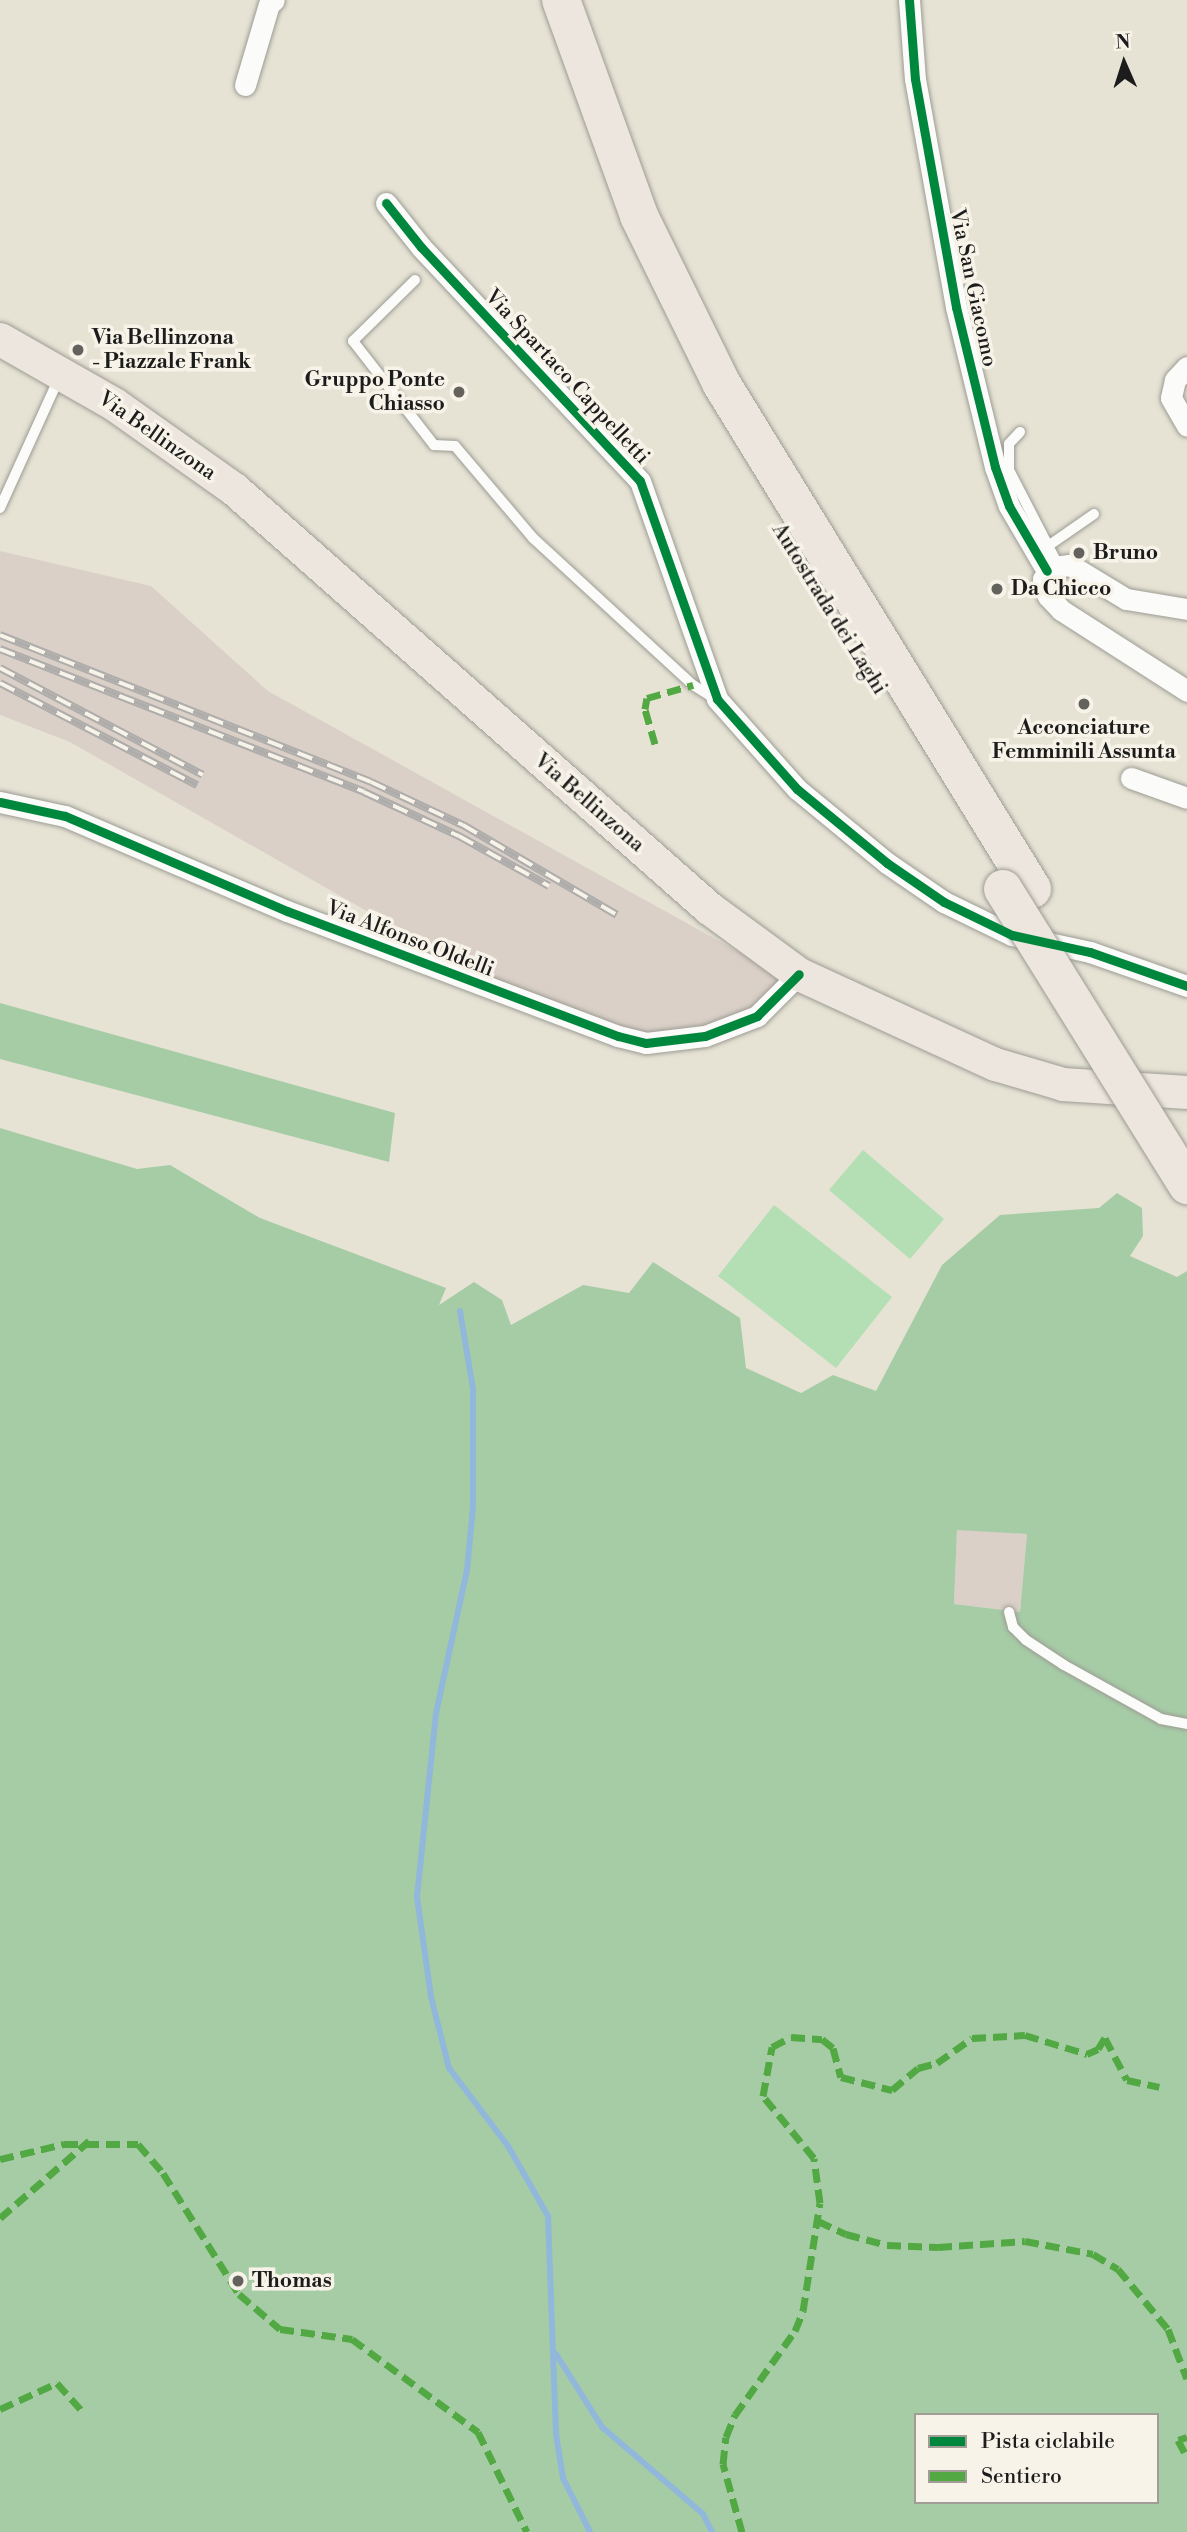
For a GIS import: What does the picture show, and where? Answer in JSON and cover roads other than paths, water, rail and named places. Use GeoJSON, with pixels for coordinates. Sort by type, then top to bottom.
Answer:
{"type":"FeatureCollection","features":[{"type":"Feature","properties":{"kind":"highway","name":"Autostrada dei Laghi"},"geometry":{"type":"LineString","coordinates":[[536,0],[598,178],[674,347],[746,475],[1017,889],[1187,1137]]}},
{"type":"Feature","properties":{"kind":"highway","name":"Autostrada dei Laghi"},"geometry":{"type":"LineString","coordinates":[[561,0],[639,216],[721,383],[1187,1185]]}},
{"type":"Feature","properties":{"kind":"main road","name":"Via Bellinzona"},"geometry":{"type":"LineString","coordinates":[[0,339],[114,404],[234,489],[709,908],[799,974],[995,1064],[1063,1084],[1187,1093]]}},
{"type":"Feature","properties":{"kind":"street"},"geometry":{"type":"LineString","coordinates":[[245,85],[269,4],[274,0]]}},
{"type":"Feature","properties":{"kind":"street","name":"Via San Giacomo"},"geometry":{"type":"LineString","coordinates":[[909,0],[915,79],[956,307],[1000,480],[1019,526],[1053,568]]}},
{"type":"Feature","properties":{"kind":"street","name":"Via Spartaco Cappelletti"},"geometry":{"type":"LineString","coordinates":[[386,203],[421,247],[640,481],[717,699],[797,789],[887,863],[944,902],[1012,934],[1090,952],[1187,986]]}},
{"type":"Feature","properties":{"kind":"street"},"geometry":{"type":"LineString","coordinates":[[1187,367],[1175,380],[1171,398],[1187,426]]}},
{"type":"Feature","properties":{"kind":"street"},"geometry":{"type":"LineString","coordinates":[[1187,609],[1134,602],[1075,566],[1053,568],[1045,591],[1061,610],[1187,691]]}},
{"type":"Feature","properties":{"kind":"street"},"geometry":{"type":"LineString","coordinates":[[1131,778],[1187,798]]}},
{"type":"Feature","properties":{"kind":"street","name":"Via Alfonso Oldelli"},"geometry":{"type":"LineString","coordinates":[[0,802],[65,816],[288,911],[646,1043],[705,1036],[757,1016],[799,974]]}},
{"type":"Feature","properties":{"kind":"lane"},"geometry":{"type":"LineString","coordinates":[[415,280],[353,341],[434,445],[455,446],[533,538],[693,685],[717,699]]}},
{"type":"Feature","properties":{"kind":"lane"},"geometry":{"type":"LineString","coordinates":[[0,508],[61,373]]}},
{"type":"Feature","properties":{"kind":"lane"},"geometry":{"type":"LineString","coordinates":[[1020,432],[1009,444],[1009,470],[1048,545],[1053,568]]}},
{"type":"Feature","properties":{"kind":"lane"},"geometry":{"type":"LineString","coordinates":[[1048,545],[1094,514]]}},
{"type":"Feature","properties":{"kind":"lane"},"geometry":{"type":"LineString","coordinates":[[1009,1612],[1013,1627],[1064,1665],[1161,1719],[1187,1724]]}},
{"type":"Feature","properties":{"kind":"waterway"},"geometry":{"type":"LineString","coordinates":[[460,1311],[473,1389],[473,1507],[467,1570],[436,1713],[417,1897],[431,1997],[449,2068],[508,2146],[548,2216],[556,2434],[563,2478],[590,2532]]}},
{"type":"Feature","properties":{"kind":"waterway"},"geometry":{"type":"LineString","coordinates":[[556,2354],[602,2427],[703,2514],[712,2532]]}},
{"type":"Feature","properties":{"kind":"railway"},"geometry":{"type":"LineString","coordinates":[[0,635],[371,782],[463,825],[617,915]]}},
{"type":"Feature","properties":{"kind":"railway"},"geometry":{"type":"LineString","coordinates":[[0,649],[364,792],[459,836],[549,886]]}},
{"type":"Feature","properties":{"kind":"railway"},"geometry":{"type":"LineString","coordinates":[[0,668],[203,775]]}},
{"type":"Feature","properties":{"kind":"railway"},"geometry":{"type":"LineString","coordinates":[[0,683],[197,785]]}},
{"type":"Feature","properties":{"kind":"place","name":"Via Bellinzona - Piazzale Frank"},"geometry":{"type":"Point","coordinates":[78,350]}},
{"type":"Feature","properties":{"kind":"place","name":"Gruppo Ponte Chiasso"},"geometry":{"type":"Point","coordinates":[459,392]}},
{"type":"Feature","properties":{"kind":"place","name":"Bruno"},"geometry":{"type":"Point","coordinates":[1079,553]}},
{"type":"Feature","properties":{"kind":"place","name":"Da Chicco"},"geometry":{"type":"Point","coordinates":[997,589]}},
{"type":"Feature","properties":{"kind":"place","name":"Acconciature Femminili Assunta"},"geometry":{"type":"Point","coordinates":[1084,704]}},
{"type":"Feature","properties":{"kind":"place","name":"Thomas"},"geometry":{"type":"Point","coordinates":[238,2281]}}]}
